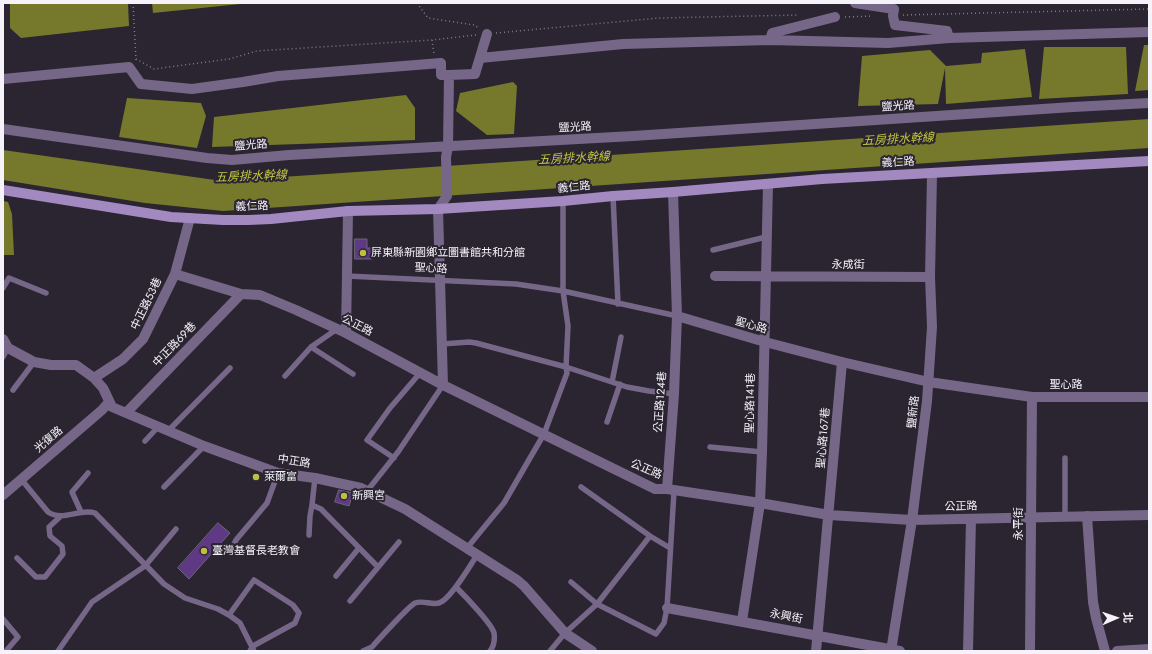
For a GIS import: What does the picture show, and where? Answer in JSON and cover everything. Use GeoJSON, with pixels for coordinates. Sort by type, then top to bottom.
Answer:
{"type":"FeatureCollection","features":[{"type":"Feature","properties":{"kind":"street"},"geometry":{"type":"LineString","coordinates":[[855,3],[894,9],[893,16],[895,25],[947,30],[948,38]]}},
{"type":"Feature","properties":{"kind":"street"},"geometry":{"type":"LineString","coordinates":[[770,40],[772,33],[835,17]]}},
{"type":"Feature","properties":{"kind":"street"},"geometry":{"type":"LineString","coordinates":[[480,58],[623,44],[770,40],[888,43],[948,38],[1149,32]]}},
{"type":"Feature","properties":{"kind":"street"},"geometry":{"type":"LineString","coordinates":[[3,79],[133,63],[141,84],[192,90],[278,76],[435,63],[440,63],[441,75],[475,74],[487,34]]}},
{"type":"Feature","properties":{"kind":"street"},"geometry":{"type":"LineString","coordinates":[[443,385],[438,209],[447,196],[446,158],[448,146],[449,75]]}},
{"type":"Feature","properties":{"kind":"street","name":"鹽光路"},"geometry":{"type":"LineString","coordinates":[[3,129],[207,158],[232,160],[289,155],[633,136],[1149,103]]}},
{"type":"Feature","properties":{"kind":"street","name":"義仁路"},"geometry":{"type":"LineString","coordinates":[[3,190],[171,217],[223,220],[272,219],[348,211],[438,209],[563,201],[822,179],[1149,161]]}},
{"type":"Feature","properties":{"kind":"street","name":"鹽新路"},"geometry":{"type":"LineString","coordinates":[[894,651],[927,401],[932,327],[930,277],[932,174]]}},
{"type":"Feature","properties":{"kind":"street","name":"聖心路141巷"},"geometry":{"type":"LineString","coordinates":[[742,621],[760,503],[768,184]]}},
{"type":"Feature","properties":{"kind":"street","name":"公正路124巷"},"geometry":{"type":"LineString","coordinates":[[670,490],[677,316],[673,192]]}},
{"type":"Feature","properties":{"kind":"street"},"geometry":{"type":"LineString","coordinates":[[342,331],[347,276],[348,211]]}},
{"type":"Feature","properties":{"kind":"street","name":"中正路53巷"},"geometry":{"type":"LineString","coordinates":[[94,378],[123,359],[144,339],[175,274],[190,218]]}},
{"type":"Feature","properties":{"kind":"street","name":"公正路"},"geometry":{"type":"LineString","coordinates":[[175,274],[241,294],[260,295],[342,331],[443,385],[654,489],[760,503],[829,515],[912,520],[1149,515]]}},
{"type":"Feature","properties":{"kind":"street","name":"永成街"},"geometry":{"type":"LineString","coordinates":[[715,276],[930,277]]}},
{"type":"Feature","properties":{"kind":"street","name":"中正路69巷"},"geometry":{"type":"LineString","coordinates":[[126,413],[241,294]]}},
{"type":"Feature","properties":{"kind":"street","name":"聖心路"},"geometry":{"type":"LineString","coordinates":[[677,316],[765,342],[928,382],[1032,397],[1149,397]]}},
{"type":"Feature","properties":{"kind":"street","name":"中正路"},"geometry":{"type":"LineString","coordinates":[[5,348],[34,362],[51,365],[76,365],[94,378],[103,388],[112,408],[204,446],[278,473],[315,478],[361,488],[405,509],[517,580],[566,632],[592,651]]}},
{"type":"Feature","properties":{"kind":"street","name":"聖心路167巷"},"geometry":{"type":"LineString","coordinates":[[816,651],[842,362]]}},
{"type":"Feature","properties":{"kind":"street","name":"永平街"},"geometry":{"type":"LineString","coordinates":[[1030,651],[1032,397]]}},
{"type":"Feature","properties":{"kind":"street","name":"光復路"},"geometry":{"type":"LineString","coordinates":[[3,495],[102,410],[109,402]]}},
{"type":"Feature","properties":{"kind":"street"},"geometry":{"type":"LineString","coordinates":[[1087,516],[1093,602],[1105,651]]}},
{"type":"Feature","properties":{"kind":"street"},"geometry":{"type":"LineString","coordinates":[[968,651],[971,519]]}},
{"type":"Feature","properties":{"kind":"street","name":"永興街"},"geometry":{"type":"LineString","coordinates":[[667,608],[894,651]]}},
{"type":"Feature","properties":{"kind":"street"},"geometry":{"type":"LineString","coordinates":[[1117,651],[1149,648]]}},
{"type":"Feature","properties":{"kind":"lane"},"geometry":{"type":"LineString","coordinates":[[613,196],[618,304]]}},
{"type":"Feature","properties":{"kind":"lane"},"geometry":{"type":"LineString","coordinates":[[467,548],[504,503],[544,434],[567,372],[568,326],[563,291],[563,201]]}},
{"type":"Feature","properties":{"kind":"lane"},"geometry":{"type":"LineString","coordinates":[[713,250],[766,237]]}},
{"type":"Feature","properties":{"kind":"lane","name":"聖心路"},"geometry":{"type":"LineString","coordinates":[[347,276],[516,284],[563,291],[677,316]]}},
{"type":"Feature","properties":{"kind":"lane"},"geometry":{"type":"LineString","coordinates":[[3,288],[9,278],[46,293]]}},
{"type":"Feature","properties":{"kind":"lane"},"geometry":{"type":"LineString","coordinates":[[285,376],[311,347],[342,331]]}},
{"type":"Feature","properties":{"kind":"lane"},"geometry":{"type":"LineString","coordinates":[[612,382],[621,337]]}},
{"type":"Feature","properties":{"kind":"lane"},"geometry":{"type":"LineString","coordinates":[[442,344],[469,342],[476,343],[566,366],[612,382],[649,391],[674,394]]}},
{"type":"Feature","properties":{"kind":"lane"},"geometry":{"type":"LineString","coordinates":[[311,347],[353,374]]}},
{"type":"Feature","properties":{"kind":"lane"},"geometry":{"type":"LineString","coordinates":[[13,390],[34,362]]}},
{"type":"Feature","properties":{"kind":"lane"},"geometry":{"type":"LineString","coordinates":[[145,441],[163,429],[230,368]]}},
{"type":"Feature","properties":{"kind":"lane"},"geometry":{"type":"LineString","coordinates":[[394,458],[367,440],[390,408],[420,373]]}},
{"type":"Feature","properties":{"kind":"lane"},"geometry":{"type":"LineString","coordinates":[[607,422],[620,384]]}},
{"type":"Feature","properties":{"kind":"lane"},"geometry":{"type":"LineString","coordinates":[[367,491],[394,458],[443,385]]}},
{"type":"Feature","properties":{"kind":"lane"},"geometry":{"type":"LineString","coordinates":[[164,487],[204,446]]}},
{"type":"Feature","properties":{"kind":"lane"},"geometry":{"type":"LineString","coordinates":[[710,447],[762,452]]}},
{"type":"Feature","properties":{"kind":"lane"},"geometry":{"type":"LineString","coordinates":[[1065,458],[1065,517]]}},
{"type":"Feature","properties":{"kind":"lane"},"geometry":{"type":"LineString","coordinates":[[81,512],[72,492],[88,473]]}},
{"type":"Feature","properties":{"kind":"lane"},"geometry":{"type":"LineString","coordinates":[[230,553],[236,540],[267,504],[278,473]]}},
{"type":"Feature","properties":{"kind":"lane"},"geometry":{"type":"LineString","coordinates":[[309,535],[315,478]]}},
{"type":"Feature","properties":{"kind":"lane"},"geometry":{"type":"LineString","coordinates":[[22,479],[48,512],[53,516],[89,511],[95,513],[164,584],[185,598],[218,609],[240,623],[252,649],[295,623],[300,613],[294,606],[254,580],[229,615]]}},
{"type":"Feature","properties":{"kind":"lane"},"geometry":{"type":"LineString","coordinates":[[581,487],[650,536],[670,548]]}},
{"type":"Feature","properties":{"kind":"lane"},"geometry":{"type":"LineString","coordinates":[[571,582],[597,604],[656,634],[664,623],[667,608],[670,548],[670,490]]}},
{"type":"Feature","properties":{"kind":"lane"},"geometry":{"type":"LineString","coordinates":[[312,505],[321,509],[377,566]]}},
{"type":"Feature","properties":{"kind":"lane"},"geometry":{"type":"LineString","coordinates":[[16,558],[36,577],[45,577],[63,554],[62,546],[50,536],[48,527],[61,516]]}},
{"type":"Feature","properties":{"kind":"lane"},"geometry":{"type":"LineString","coordinates":[[58,651],[92,602],[146,566],[176,529]]}},
{"type":"Feature","properties":{"kind":"lane"},"geometry":{"type":"LineString","coordinates":[[550,651],[566,632],[597,604],[650,536]]}},
{"type":"Feature","properties":{"kind":"lane"},"geometry":{"type":"LineString","coordinates":[[350,601],[377,566],[399,542]]}},
{"type":"Feature","properties":{"kind":"lane"},"geometry":{"type":"LineString","coordinates":[[336,576],[359,548]]}},
{"type":"Feature","properties":{"kind":"lane"},"geometry":{"type":"LineString","coordinates":[[363,651],[372,647],[414,603],[439,603],[445,599],[456,587],[477,555]]}},
{"type":"Feature","properties":{"kind":"lane"},"geometry":{"type":"LineString","coordinates":[[456,587],[477,609],[494,632],[494,646],[490,651]]}},
{"type":"Feature","properties":{"kind":"lane"},"geometry":{"type":"LineString","coordinates":[[3,620],[18,636],[6,651]]}},
{"type":"Feature","properties":{"kind":"path"},"geometry":{"type":"LineString","coordinates":[[133,3],[133,63],[154,69],[229,59],[257,51],[432,40],[659,18],[802,15]]}},
{"type":"Feature","properties":{"kind":"path"},"geometry":{"type":"LineString","coordinates":[[417,3],[428,18],[474,25],[487,34]]}},
{"type":"Feature","properties":{"kind":"path"},"geometry":{"type":"LineString","coordinates":[[927,15],[1149,9]]}},
{"type":"Feature","properties":{"kind":"path"},"geometry":{"type":"LineString","coordinates":[[432,40],[435,63]]}},
{"type":"Feature","properties":{"kind":"water"},"geometry":{"type":"Polygon","coordinates":[[[10,3],[128,3],[129,26],[21,38],[10,28],[10,3]]]}},
{"type":"Feature","properties":{"kind":"water"},"geometry":{"type":"Polygon","coordinates":[[[152,3],[250,3],[153,13],[152,3]]]}},
{"type":"Feature","properties":{"kind":"water"},"geometry":{"type":"Polygon","coordinates":[[[1144,45],[1149,45],[1149,90],[1135,91],[1144,45]]]}},
{"type":"Feature","properties":{"kind":"water"},"geometry":{"type":"Polygon","coordinates":[[[1044,47],[1126,47],[1128,94],[1039,99],[1044,47]]]}},
{"type":"Feature","properties":{"kind":"water"},"geometry":{"type":"Polygon","coordinates":[[[1025,49],[1032,97],[946,104],[945,68],[938,104],[858,106],[862,56],[930,50],[946,66],[981,63],[982,53],[1025,49]]]}},
{"type":"Feature","properties":{"kind":"water"},"geometry":{"type":"Polygon","coordinates":[[[513,82],[517,86],[514,134],[487,135],[456,111],[460,93],[513,82]]]}},
{"type":"Feature","properties":{"kind":"water"},"geometry":{"type":"Polygon","coordinates":[[[406,95],[415,108],[415,140],[212,147],[214,117],[406,95]]]}},
{"type":"Feature","properties":{"kind":"water"},"geometry":{"type":"Polygon","coordinates":[[[127,98],[201,103],[206,116],[197,148],[119,137],[127,98]]]}},
{"type":"Feature","properties":{"kind":"water","name":"五房排水幹線"},"geometry":{"type":"Polygon","coordinates":[[[1149,119],[1149,148],[223,211],[145,203],[3,180],[3,150],[222,181],[1149,119]]]}},
{"type":"Feature","properties":{"kind":"water"},"geometry":{"type":"Polygon","coordinates":[[[3,201],[8,202],[12,214],[14,255],[3,255],[3,201]]]}},
{"type":"Feature","properties":{"kind":"building","name":"屏東縣新園鄉立圖書館共和分館"},"geometry":{"type":"Polygon","coordinates":[[[355,239],[367,239],[367,248],[372,248],[372,259],[355,259],[355,239]]]}},
{"type":"Feature","properties":{"kind":"building","name":"新興宮"},"geometry":{"type":"Polygon","coordinates":[[[339,490],[353,493],[349,506],[335,502],[339,490]]]}},
{"type":"Feature","properties":{"kind":"building","name":"臺灣基督長老教會"},"geometry":{"type":"Polygon","coordinates":[[[218,523],[230,533],[189,579],[178,568],[218,523]]]}},
{"type":"Feature","properties":{"kind":"place","name":"屏東縣新園鄉立圖書館共和分館"},"geometry":{"type":"Point","coordinates":[363,253]}},
{"type":"Feature","properties":{"kind":"place","name":"萊爾富"},"geometry":{"type":"Point","coordinates":[256,477]}},
{"type":"Feature","properties":{"kind":"place","name":"新興宮"},"geometry":{"type":"Point","coordinates":[344,496]}},
{"type":"Feature","properties":{"kind":"place","name":"臺灣基督長老教會"},"geometry":{"type":"Point","coordinates":[204,551]}}]}
